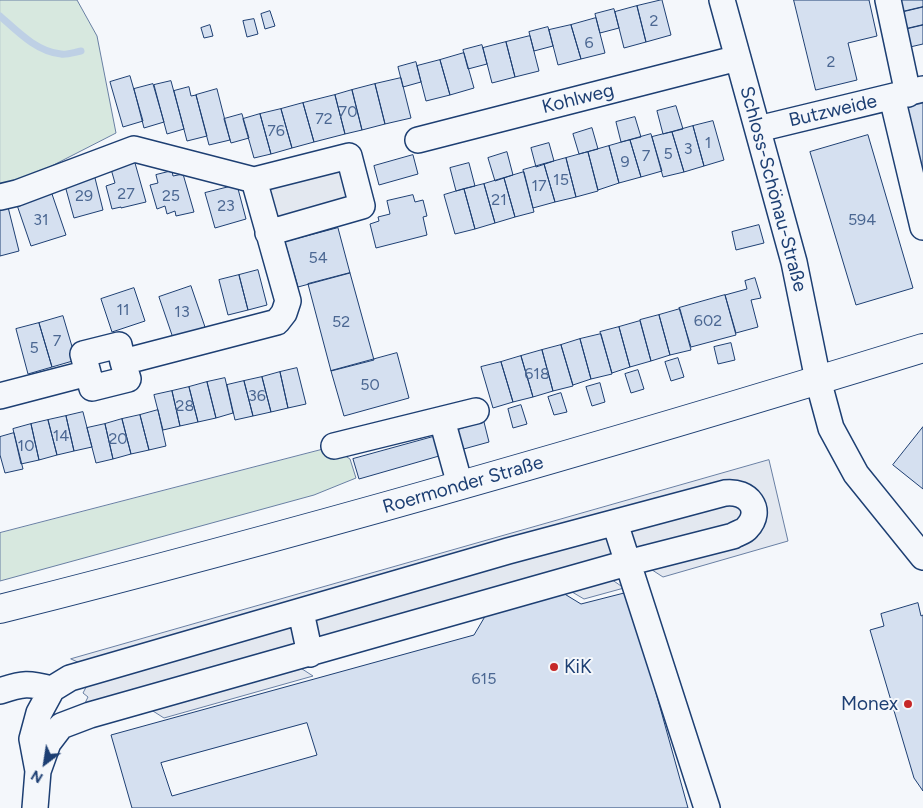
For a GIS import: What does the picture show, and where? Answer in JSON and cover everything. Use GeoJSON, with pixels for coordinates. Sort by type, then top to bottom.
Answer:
{"type":"FeatureCollection","features":[{"type":"Feature","properties":{"kind":"main road","name":"Roermonder Straße"},"geometry":{"type":"LineString","coordinates":[[0,609],[178,565],[591,449],[923,348]]}},
{"type":"Feature","properties":{"kind":"street","name":"Schloss-Schönau-Straße"},"geometry":{"type":"LineString","coordinates":[[722,0],[794,262],[818,380],[831,428],[856,474],[923,557]]}},
{"type":"Feature","properties":{"kind":"street"},"geometry":{"type":"LineString","coordinates":[[888,0],[908,93],[923,227]]}},
{"type":"Feature","properties":{"kind":"street","name":"Kohlweg"},"geometry":{"type":"LineString","coordinates":[[418,140],[738,58]]}},
{"type":"Feature","properties":{"kind":"street","name":"Butzweide"},"geometry":{"type":"LineString","coordinates":[[758,129],[908,93]]}},
{"type":"Feature","properties":{"kind":"street"},"geometry":{"type":"LineString","coordinates":[[0,197],[17,193],[134,149],[254,180],[349,156],[362,206],[268,233]]}},
{"type":"Feature","properties":{"kind":"street"},"geometry":{"type":"LineString","coordinates":[[0,396],[88,373],[92,388],[128,379],[123,362],[277,322],[284,313],[288,301],[254,180]]}},
{"type":"Feature","properties":{"kind":"street"},"geometry":{"type":"LineString","coordinates":[[334,446],[476,411]]}},
{"type":"Feature","properties":{"kind":"street"},"geometry":{"type":"LineString","coordinates":[[442,420],[460,485]]}},
{"type":"Feature","properties":{"kind":"street"},"geometry":{"type":"LineString","coordinates":[[36,808],[38,771],[32,739],[39,713],[57,686],[70,678],[508,551],[735,492],[743,494],[751,502],[754,510],[752,520],[747,529],[733,536],[628,563],[81,718],[61,726],[48,743],[38,771]]}},
{"type":"Feature","properties":{"kind":"street"},"geometry":{"type":"LineString","coordinates":[[615,523],[706,808]]}},
{"type":"Feature","properties":{"kind":"street"},"geometry":{"type":"LineString","coordinates":[[301,612],[310,654]]}},
{"type":"Feature","properties":{"kind":"street"},"geometry":{"type":"LineString","coordinates":[[0,692],[21,684],[57,686],[81,718]]}},
{"type":"Feature","properties":{"kind":"shaded area"},"geometry":{"type":"Polygon","coordinates":[[[0,0],[77,0],[97,36],[116,133],[32,176],[0,185],[0,0]]]}},
{"type":"Feature","properties":{"kind":"shaded area"},"geometry":{"type":"Polygon","coordinates":[[[349,164],[359,202],[279,224],[268,185],[349,164]]]}},
{"type":"Feature","properties":{"kind":"shaded area"},"geometry":{"type":"Polygon","coordinates":[[[332,447],[350,459],[356,478],[314,495],[0,581],[0,533],[332,447]]]}},
{"type":"Feature","properties":{"kind":"shaded area"},"geometry":{"type":"Polygon","coordinates":[[[769,460],[788,541],[663,577],[646,566],[608,577],[624,588],[584,599],[567,589],[296,665],[313,676],[164,718],[145,706],[81,711],[88,697],[83,693],[95,670],[71,659],[769,460]]]}},
{"type":"Feature","properties":{"kind":"building"},"geometry":{"type":"Polygon","coordinates":[[[662,0],[671,35],[646,42],[637,6],[662,0]]]}},
{"type":"Feature","properties":{"kind":"building"},"geometry":{"type":"Polygon","coordinates":[[[794,0],[869,0],[877,36],[848,43],[857,80],[816,90],[794,0]]]}},
{"type":"Feature","properties":{"kind":"building"},"geometry":{"type":"Polygon","coordinates":[[[899,0],[923,0],[923,7],[902,12],[899,0]]]}},
{"type":"Feature","properties":{"kind":"building"},"geometry":{"type":"Polygon","coordinates":[[[637,6],[646,42],[624,48],[615,12],[637,6]]]}},
{"type":"Feature","properties":{"kind":"building"},"geometry":{"type":"Polygon","coordinates":[[[923,7],[923,25],[906,29],[902,12],[923,7]]]}},
{"type":"Feature","properties":{"kind":"building"},"geometry":{"type":"Polygon","coordinates":[[[614,9],[619,28],[600,33],[595,14],[614,9]]]}},
{"type":"Feature","properties":{"kind":"building"},"geometry":{"type":"Polygon","coordinates":[[[270,11],[275,26],[265,29],[261,14],[270,11]]]}},
{"type":"Feature","properties":{"kind":"building"},"geometry":{"type":"Polygon","coordinates":[[[596,18],[605,53],[581,59],[571,25],[596,18]]]}},
{"type":"Feature","properties":{"kind":"building"},"geometry":{"type":"Polygon","coordinates":[[[254,19],[258,34],[247,37],[243,21],[254,19]]]}},
{"type":"Feature","properties":{"kind":"building"},"geometry":{"type":"Polygon","coordinates":[[[210,25],[213,36],[204,38],[201,28],[210,25]]]}},
{"type":"Feature","properties":{"kind":"building"},"geometry":{"type":"Polygon","coordinates":[[[571,25],[581,59],[558,65],[549,30],[571,25]]]}},
{"type":"Feature","properties":{"kind":"building"},"geometry":{"type":"Polygon","coordinates":[[[923,25],[923,44],[910,47],[906,29],[923,25]]]}},
{"type":"Feature","properties":{"kind":"building"},"geometry":{"type":"Polygon","coordinates":[[[548,27],[553,46],[534,51],[529,32],[548,27]]]}},
{"type":"Feature","properties":{"kind":"building"},"geometry":{"type":"Polygon","coordinates":[[[530,36],[539,71],[515,77],[506,42],[530,36]]]}},
{"type":"Feature","properties":{"kind":"building"},"geometry":{"type":"Polygon","coordinates":[[[506,42],[515,77],[492,83],[483,48],[506,42]]]}},
{"type":"Feature","properties":{"kind":"building"},"geometry":{"type":"Polygon","coordinates":[[[482,45],[487,64],[468,69],[463,50],[482,45]]]}},
{"type":"Feature","properties":{"kind":"building"},"geometry":{"type":"Polygon","coordinates":[[[464,53],[474,88],[450,95],[440,60],[464,53]]]}},
{"type":"Feature","properties":{"kind":"building"},"geometry":{"type":"Polygon","coordinates":[[[440,60],[450,95],[426,101],[417,66],[440,60]]]}},
{"type":"Feature","properties":{"kind":"building"},"geometry":{"type":"Polygon","coordinates":[[[416,62],[421,82],[403,87],[398,67],[416,62]]]}},
{"type":"Feature","properties":{"kind":"building"},"geometry":{"type":"Polygon","coordinates":[[[130,76],[143,121],[123,127],[110,82],[130,76]]]}},
{"type":"Feature","properties":{"kind":"building"},"geometry":{"type":"Polygon","coordinates":[[[401,78],[411,118],[385,124],[375,84],[401,78]]]}},
{"type":"Feature","properties":{"kind":"building"},"geometry":{"type":"Polygon","coordinates":[[[171,81],[184,129],[167,134],[154,85],[171,81]]]}},
{"type":"Feature","properties":{"kind":"building"},"geometry":{"type":"Polygon","coordinates":[[[153,84],[164,122],[144,128],[134,89],[153,84]]]}},
{"type":"Feature","properties":{"kind":"building"},"geometry":{"type":"Polygon","coordinates":[[[375,84],[385,124],[362,130],[352,90],[375,84]]]}},
{"type":"Feature","properties":{"kind":"building"},"geometry":{"type":"Polygon","coordinates":[[[189,87],[191,96],[196,95],[207,136],[187,141],[174,91],[189,87]]]}},
{"type":"Feature","properties":{"kind":"building"},"geometry":{"type":"Polygon","coordinates":[[[217,89],[230,140],[209,145],[196,95],[217,89]]]}},
{"type":"Feature","properties":{"kind":"building"},"geometry":{"type":"Polygon","coordinates":[[[352,90],[362,130],[345,134],[335,95],[352,90]]]}},
{"type":"Feature","properties":{"kind":"building"},"geometry":{"type":"Polygon","coordinates":[[[335,95],[345,134],[314,142],[303,103],[335,95]]]}},
{"type":"Feature","properties":{"kind":"building"},"geometry":{"type":"Polygon","coordinates":[[[923,96],[923,170],[904,101],[923,96]]]}},
{"type":"Feature","properties":{"kind":"building"},"geometry":{"type":"Polygon","coordinates":[[[303,103],[314,142],[292,148],[281,109],[303,103]]]}},
{"type":"Feature","properties":{"kind":"building"},"geometry":{"type":"Polygon","coordinates":[[[676,106],[683,129],[663,134],[657,111],[676,106]]]}},
{"type":"Feature","properties":{"kind":"building"},"geometry":{"type":"Polygon","coordinates":[[[281,109],[292,148],[271,154],[260,114],[281,109]]]}},
{"type":"Feature","properties":{"kind":"building"},"geometry":{"type":"Polygon","coordinates":[[[242,114],[249,138],[231,143],[224,119],[242,114]]]}},
{"type":"Feature","properties":{"kind":"building"},"geometry":{"type":"Polygon","coordinates":[[[260,114],[271,154],[254,158],[243,119],[260,114]]]}},
{"type":"Feature","properties":{"kind":"building"},"geometry":{"type":"Polygon","coordinates":[[[635,117],[641,137],[621,142],[616,122],[635,117]]]}},
{"type":"Feature","properties":{"kind":"building"},"geometry":{"type":"Polygon","coordinates":[[[713,121],[724,160],[704,166],[693,126],[713,121]]]}},
{"type":"Feature","properties":{"kind":"building"},"geometry":{"type":"Polygon","coordinates":[[[693,126],[704,166],[684,172],[672,132],[693,126]]]}},
{"type":"Feature","properties":{"kind":"building"},"geometry":{"type":"Polygon","coordinates":[[[592,128],[598,149],[579,154],[573,134],[592,128]]]}},
{"type":"Feature","properties":{"kind":"building"},"geometry":{"type":"Polygon","coordinates":[[[672,132],[684,172],[663,177],[652,137],[672,132]]]}},
{"type":"Feature","properties":{"kind":"building"},"geometry":{"type":"Polygon","coordinates":[[[651,134],[662,171],[641,177],[630,140],[651,134]]]}},
{"type":"Feature","properties":{"kind":"building"},"geometry":{"type":"Polygon","coordinates":[[[868,135],[913,288],[856,305],[810,152],[868,135]]]}},
{"type":"Feature","properties":{"kind":"building"},"geometry":{"type":"Polygon","coordinates":[[[630,140],[641,177],[619,183],[609,146],[630,140]]]}},
{"type":"Feature","properties":{"kind":"building"},"geometry":{"type":"Polygon","coordinates":[[[549,143],[554,161],[536,167],[531,148],[549,143]]]}},
{"type":"Feature","properties":{"kind":"building"},"geometry":{"type":"Polygon","coordinates":[[[609,146],[619,183],[598,190],[588,152],[609,146]]]}},
{"type":"Feature","properties":{"kind":"building"},"geometry":{"type":"Polygon","coordinates":[[[507,152],[513,175],[495,181],[488,158],[507,152]]]}},
{"type":"Feature","properties":{"kind":"building"},"geometry":{"type":"Polygon","coordinates":[[[588,152],[598,191],[576,197],[566,158],[588,152]]]}},
{"type":"Feature","properties":{"kind":"building"},"geometry":{"type":"Polygon","coordinates":[[[413,155],[418,174],[379,185],[374,166],[413,155]]]}},
{"type":"Feature","properties":{"kind":"building"},"geometry":{"type":"Polygon","coordinates":[[[566,158],[576,197],[555,202],[544,164],[566,158]]]}},
{"type":"Feature","properties":{"kind":"building"},"geometry":{"type":"Polygon","coordinates":[[[135,163],[146,202],[112,209],[106,186],[115,183],[111,169],[135,163]]]}},
{"type":"Feature","properties":{"kind":"building"},"geometry":{"type":"Polygon","coordinates":[[[469,163],[475,186],[456,191],[450,168],[469,163]]]}},
{"type":"Feature","properties":{"kind":"building"},"geometry":{"type":"Polygon","coordinates":[[[544,164],[555,202],[533,208],[523,170],[544,164]]]}},
{"type":"Feature","properties":{"kind":"building"},"geometry":{"type":"Polygon","coordinates":[[[172,171],[173,176],[183,174],[194,212],[176,216],[175,211],[167,214],[165,206],[157,209],[150,185],[158,183],[156,175],[172,171]]]}},
{"type":"Feature","properties":{"kind":"building"},"geometry":{"type":"Polygon","coordinates":[[[524,172],[534,212],[515,217],[504,178],[524,172]]]}},
{"type":"Feature","properties":{"kind":"building"},"geometry":{"type":"Polygon","coordinates":[[[94,174],[103,210],[74,218],[64,182],[94,174]]]}},
{"type":"Feature","properties":{"kind":"building"},"geometry":{"type":"Polygon","coordinates":[[[504,178],[515,217],[495,223],[484,184],[504,178]]]}},
{"type":"Feature","properties":{"kind":"building"},"geometry":{"type":"Polygon","coordinates":[[[484,184],[495,223],[475,229],[464,189],[484,184]]]}},
{"type":"Feature","properties":{"kind":"building"},"geometry":{"type":"Polygon","coordinates":[[[237,185],[246,219],[215,228],[205,193],[237,185]]]}},
{"type":"Feature","properties":{"kind":"building"},"geometry":{"type":"Polygon","coordinates":[[[464,189],[475,229],[455,234],[444,195],[464,189]]]}},
{"type":"Feature","properties":{"kind":"building"},"geometry":{"type":"Polygon","coordinates":[[[52,194],[66,235],[31,246],[17,205],[52,194]]]}},
{"type":"Feature","properties":{"kind":"building"},"geometry":{"type":"Polygon","coordinates":[[[413,195],[415,202],[423,200],[427,216],[423,217],[427,235],[376,248],[370,224],[379,221],[378,217],[390,214],[387,201],[413,195]]]}},
{"type":"Feature","properties":{"kind":"building"},"geometry":{"type":"Polygon","coordinates":[[[8,207],[19,251],[0,256],[0,209],[8,207]]]}},
{"type":"Feature","properties":{"kind":"building"},"geometry":{"type":"Polygon","coordinates":[[[759,225],[764,243],[736,250],[732,232],[759,225]]]}},
{"type":"Feature","properties":{"kind":"building"},"geometry":{"type":"Polygon","coordinates":[[[338,228],[350,273],[298,287],[285,242],[338,228]]]}},
{"type":"Feature","properties":{"kind":"building"},"geometry":{"type":"Polygon","coordinates":[[[258,270],[267,305],[248,310],[239,275],[258,270]]]}},
{"type":"Feature","properties":{"kind":"building"},"geometry":{"type":"Polygon","coordinates":[[[350,273],[374,360],[331,371],[308,284],[350,273]]]}},
{"type":"Feature","properties":{"kind":"building"},"geometry":{"type":"Polygon","coordinates":[[[239,275],[248,310],[228,315],[219,280],[239,275]]]}},
{"type":"Feature","properties":{"kind":"building"},"geometry":{"type":"Polygon","coordinates":[[[755,278],[761,298],[751,300],[758,327],[736,333],[725,295],[747,289],[745,281],[755,278]]]}},
{"type":"Feature","properties":{"kind":"building"},"geometry":{"type":"Polygon","coordinates":[[[191,286],[205,327],[173,338],[159,297],[191,286]]]}},
{"type":"Feature","properties":{"kind":"building"},"geometry":{"type":"Polygon","coordinates":[[[134,288],[145,321],[112,332],[101,299],[134,288]]]}},
{"type":"Feature","properties":{"kind":"building"},"geometry":{"type":"Polygon","coordinates":[[[725,295],[736,335],[691,347],[679,308],[725,295]]]}},
{"type":"Feature","properties":{"kind":"building"},"geometry":{"type":"Polygon","coordinates":[[[680,309],[691,350],[670,355],[659,315],[680,309]]]}},
{"type":"Feature","properties":{"kind":"building"},"geometry":{"type":"Polygon","coordinates":[[[659,315],[670,355],[651,361],[640,320],[659,315]]]}},
{"type":"Feature","properties":{"kind":"building"},"geometry":{"type":"Polygon","coordinates":[[[63,316],[76,360],[52,367],[39,323],[63,316]]]}},
{"type":"Feature","properties":{"kind":"building"},"geometry":{"type":"Polygon","coordinates":[[[640,321],[651,361],[630,367],[619,327],[640,321]]]}},
{"type":"Feature","properties":{"kind":"building"},"geometry":{"type":"Polygon","coordinates":[[[39,323],[52,367],[28,374],[16,329],[39,323]]]}},
{"type":"Feature","properties":{"kind":"building"},"geometry":{"type":"Polygon","coordinates":[[[619,327],[630,367],[612,373],[600,332],[619,327]]]}},
{"type":"Feature","properties":{"kind":"building"},"geometry":{"type":"Polygon","coordinates":[[[601,334],[612,374],[591,379],[580,339],[601,334]]]}},
{"type":"Feature","properties":{"kind":"building"},"geometry":{"type":"Polygon","coordinates":[[[580,339],[591,379],[573,385],[561,345],[580,339]]]}},
{"type":"Feature","properties":{"kind":"building"},"geometry":{"type":"Polygon","coordinates":[[[731,343],[735,360],[718,364],[714,347],[731,343]]]}},
{"type":"Feature","properties":{"kind":"building"},"geometry":{"type":"Polygon","coordinates":[[[561,345],[573,386],[553,391],[542,350],[561,345]]]}},
{"type":"Feature","properties":{"kind":"building"},"geometry":{"type":"Polygon","coordinates":[[[542,350],[553,391],[533,397],[521,356],[542,350]]]}},
{"type":"Feature","properties":{"kind":"building"},"geometry":{"type":"Polygon","coordinates":[[[397,353],[409,398],[344,416],[331,371],[397,353]]]}},
{"type":"Feature","properties":{"kind":"building"},"geometry":{"type":"Polygon","coordinates":[[[521,356],[533,397],[513,402],[501,362],[521,356]]]}},
{"type":"Feature","properties":{"kind":"building"},"geometry":{"type":"Polygon","coordinates":[[[678,358],[684,377],[671,381],[665,362],[678,358]]]}},
{"type":"Feature","properties":{"kind":"building"},"geometry":{"type":"Polygon","coordinates":[[[501,362],[513,402],[493,408],[481,367],[501,362]]]}},
{"type":"Feature","properties":{"kind":"building"},"geometry":{"type":"Polygon","coordinates":[[[297,368],[306,404],[288,408],[280,372],[297,368]]]}},
{"type":"Feature","properties":{"kind":"building"},"geometry":{"type":"Polygon","coordinates":[[[638,370],[644,389],[631,393],[625,374],[638,370]]]}},
{"type":"Feature","properties":{"kind":"building"},"geometry":{"type":"Polygon","coordinates":[[[280,372],[288,408],[271,412],[262,377],[280,372]]]}},
{"type":"Feature","properties":{"kind":"building"},"geometry":{"type":"Polygon","coordinates":[[[262,377],[271,412],[253,416],[244,381],[262,377]]]}},
{"type":"Feature","properties":{"kind":"building"},"geometry":{"type":"Polygon","coordinates":[[[225,378],[233,413],[216,418],[207,382],[225,378]]]}},
{"type":"Feature","properties":{"kind":"building"},"geometry":{"type":"Polygon","coordinates":[[[244,381],[253,416],[235,420],[227,385],[244,381]]]}},
{"type":"Feature","properties":{"kind":"building"},"geometry":{"type":"Polygon","coordinates":[[[207,382],[216,418],[198,422],[189,387],[207,382]]]}},
{"type":"Feature","properties":{"kind":"building"},"geometry":{"type":"Polygon","coordinates":[[[600,383],[605,402],[592,406],[586,387],[600,383]]]}},
{"type":"Feature","properties":{"kind":"building"},"geometry":{"type":"Polygon","coordinates":[[[189,387],[198,422],[180,426],[172,391],[189,387]]]}},
{"type":"Feature","properties":{"kind":"building"},"geometry":{"type":"Polygon","coordinates":[[[172,391],[180,426],[163,430],[154,395],[172,391]]]}},
{"type":"Feature","properties":{"kind":"building"},"geometry":{"type":"Polygon","coordinates":[[[561,393],[567,412],[554,415],[548,397],[561,393]]]}},
{"type":"Feature","properties":{"kind":"building"},"geometry":{"type":"Polygon","coordinates":[[[521,405],[527,424],[513,428],[508,409],[521,405]]]}},
{"type":"Feature","properties":{"kind":"building"},"geometry":{"type":"Polygon","coordinates":[[[158,410],[166,446],[149,450],[140,415],[158,410]]]}},
{"type":"Feature","properties":{"kind":"building"},"geometry":{"type":"Polygon","coordinates":[[[83,412],[92,447],[74,451],[66,416],[83,412]]]}},
{"type":"Feature","properties":{"kind":"building"},"geometry":{"type":"Polygon","coordinates":[[[140,415],[149,450],[131,454],[122,419],[140,415]]]}},
{"type":"Feature","properties":{"kind":"building"},"geometry":{"type":"Polygon","coordinates":[[[66,416],[74,451],[57,455],[48,420],[66,416]]]}},
{"type":"Feature","properties":{"kind":"building"},"geometry":{"type":"Polygon","coordinates":[[[122,419],[131,454],[113,459],[105,424],[122,419]]]}},
{"type":"Feature","properties":{"kind":"building"},"geometry":{"type":"Polygon","coordinates":[[[48,420],[57,455],[39,460],[31,424],[48,420]]]}},
{"type":"Feature","properties":{"kind":"building"},"geometry":{"type":"Polygon","coordinates":[[[484,422],[489,442],[460,450],[454,431],[484,422]]]}},
{"type":"Feature","properties":{"kind":"building"},"geometry":{"type":"Polygon","coordinates":[[[31,424],[39,460],[21,464],[13,429],[31,424]]]}},
{"type":"Feature","properties":{"kind":"building"},"geometry":{"type":"Polygon","coordinates":[[[105,424],[113,459],[96,463],[87,428],[105,424]]]}},
{"type":"Feature","properties":{"kind":"building"},"geometry":{"type":"Polygon","coordinates":[[[923,427],[923,489],[893,465],[923,427]]]}},
{"type":"Feature","properties":{"kind":"building"},"geometry":{"type":"Polygon","coordinates":[[[14,433],[23,469],[5,473],[0,455],[0,437],[14,433]]]}},
{"type":"Feature","properties":{"kind":"building"},"geometry":{"type":"Polygon","coordinates":[[[440,435],[446,454],[359,479],[353,459],[440,435]]]}},
{"type":"Feature","properties":{"kind":"building"},"geometry":{"type":"Polygon","coordinates":[[[558,590],[581,604],[628,592],[688,808],[132,808],[111,735],[474,635],[490,608],[558,590]],[[307,723],[161,763],[172,796],[317,755],[307,723]]]}},
{"type":"Feature","properties":{"kind":"building","name":"Monex"},"geometry":{"type":"Polygon","coordinates":[[[918,603],[921,616],[923,615],[923,791],[914,778],[870,630],[884,626],[881,614],[918,603]]]}},
{"type":"Feature","properties":{"kind":"waterway"},"geometry":{"type":"LineString","coordinates":[[0,16],[20,34],[44,49],[63,54],[81,51]]}},
{"type":"Feature","properties":{"kind":"place","name":"KiK"},"geometry":{"type":"Point","coordinates":[554,667]}},
{"type":"Feature","properties":{"kind":"place","name":"Monex"},"geometry":{"type":"Point","coordinates":[908,704]}}]}
